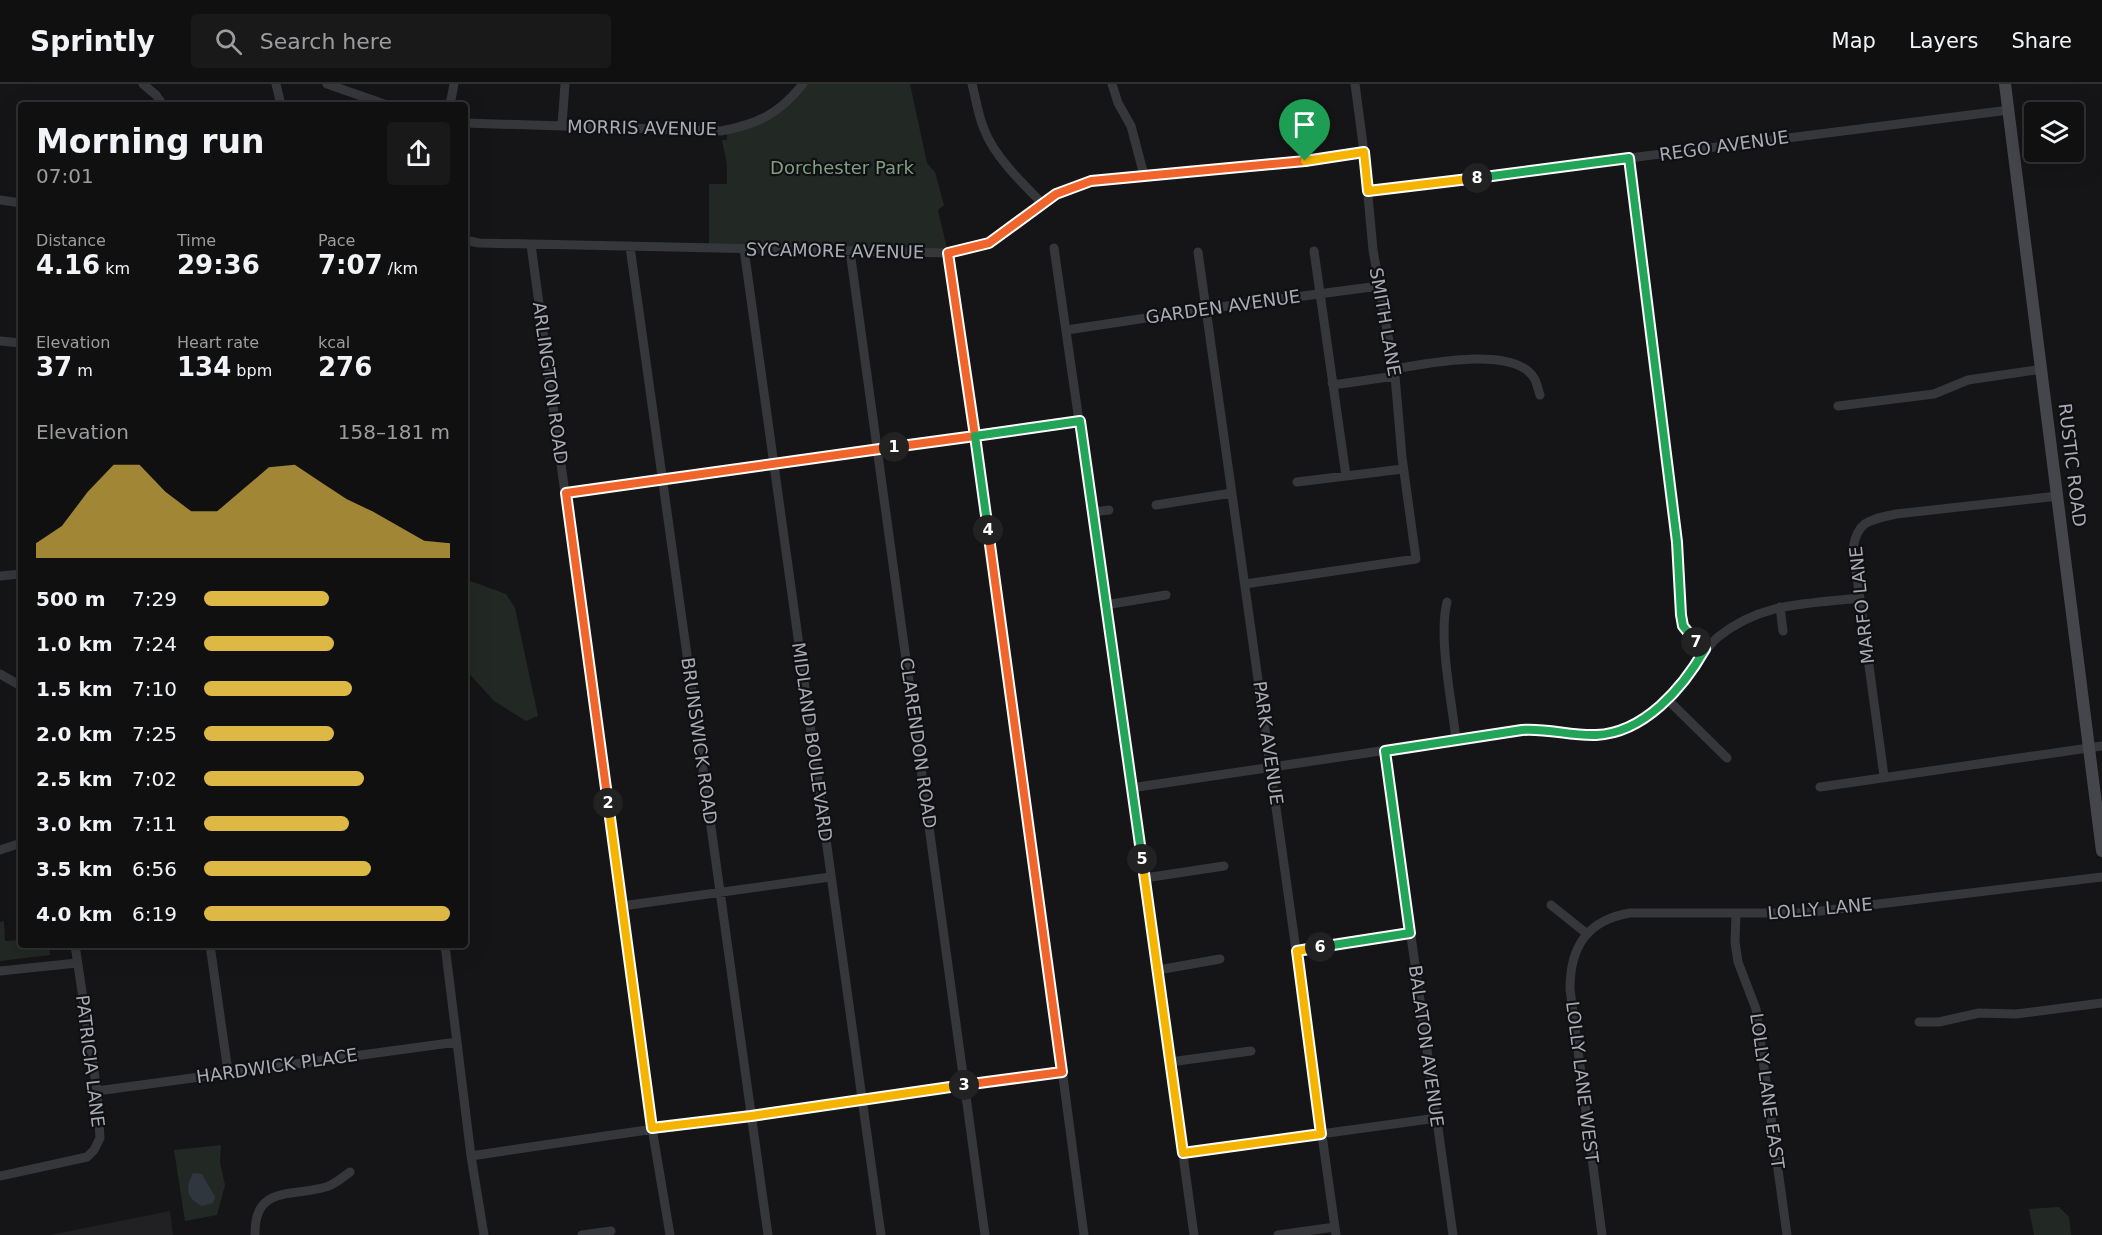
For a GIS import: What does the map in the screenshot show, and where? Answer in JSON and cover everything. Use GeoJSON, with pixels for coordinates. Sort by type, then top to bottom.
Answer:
{"type":"FeatureCollection","features":[{"type":"Feature","properties":{"kind":"street"},"geometry":{"type":"LineString","coordinates":[[143,84],[156,94],[161,102]]}},
{"type":"Feature","properties":{"kind":"street"},"geometry":{"type":"LineString","coordinates":[[276,84],[281,102]]}},
{"type":"Feature","properties":{"kind":"street"},"geometry":{"type":"LineString","coordinates":[[327,84],[378,102]]}},
{"type":"Feature","properties":{"kind":"street"},"geometry":{"type":"LineString","coordinates":[[451,102],[454,84]]}},
{"type":"Feature","properties":{"kind":"street"},"geometry":{"type":"LineString","coordinates":[[562,125],[566,84]]}},
{"type":"Feature","properties":{"kind":"street","name":"MORRIS AVENUE"},"geometry":{"type":"LineString","coordinates":[[468,123],[704,131],[743,127],[773,113],[803,84]]}},
{"type":"Feature","properties":{"kind":"street"},"geometry":{"type":"LineString","coordinates":[[972,84],[984,130],[993,146],[1021,181],[1042,202]]}},
{"type":"Feature","properties":{"kind":"street"},"geometry":{"type":"LineString","coordinates":[[1112,84],[1118,102],[1131,126],[1144,175]]}},
{"type":"Feature","properties":{"kind":"street","name":"SMITH LANE"},"geometry":{"type":"LineString","coordinates":[[1245,584],[1416,559],[1394,372],[1372,250],[1368,191],[1355,84]]}},
{"type":"Feature","properties":{"kind":"street","name":"RUSTIC ROAD"},"geometry":{"type":"LineString","coordinates":[[2005,84],[2102,851]]}},
{"type":"Feature","properties":{"kind":"street","name":"REGO AVENUE"},"geometry":{"type":"LineString","coordinates":[[1368,191],[2008,110]]}},
{"type":"Feature","properties":{"kind":"street","name":"SYCAMORE AVENUE"},"geometry":{"type":"LineString","coordinates":[[468,241],[531,245],[948,253],[989,243],[1042,202],[1056,194],[1091,181],[1305,161],[1364,152]]}},
{"type":"Feature","properties":{"kind":"street"},"geometry":{"type":"LineString","coordinates":[[1629,158],[1677,542],[1682,621],[1690,636],[1705,649]]}},
{"type":"Feature","properties":{"kind":"street"},"geometry":{"type":"LineString","coordinates":[[0,200],[18,203]]}},
{"type":"Feature","properties":{"kind":"street","name":"ARLINGTON ROAD"},"geometry":{"type":"LineString","coordinates":[[531,245],[652,1128],[670,1235]]}},
{"type":"Feature","properties":{"kind":"street","name":"BRUNSWICK ROAD"},"geometry":{"type":"LineString","coordinates":[[630,247],[768,1235]]}},
{"type":"Feature","properties":{"kind":"street"},"geometry":{"type":"LineString","coordinates":[[1054,248],[1194,1235]]}},
{"type":"Feature","properties":{"kind":"street","name":"MIDLAND BOULEVARD"},"geometry":{"type":"LineString","coordinates":[[744,249],[881,1235]]}},
{"type":"Feature","properties":{"kind":"street","name":"CLARENDON ROAD"},"geometry":{"type":"LineString","coordinates":[[850,251],[985,1235]]}},
{"type":"Feature","properties":{"kind":"street"},"geometry":{"type":"LineString","coordinates":[[1314,251],[1346,476]]}},
{"type":"Feature","properties":{"kind":"street","name":"PARK AVENUE"},"geometry":{"type":"LineString","coordinates":[[1198,252],[1336,1231]]}},
{"type":"Feature","properties":{"kind":"street"},"geometry":{"type":"LineString","coordinates":[[948,253],[1084,1235]]}},
{"type":"Feature","properties":{"kind":"street","name":"GARDEN AVENUE"},"geometry":{"type":"LineString","coordinates":[[1067,330],[1379,286]]}},
{"type":"Feature","properties":{"kind":"street"},"geometry":{"type":"LineString","coordinates":[[0,341],[18,343]]}},
{"type":"Feature","properties":{"kind":"street"},"geometry":{"type":"LineString","coordinates":[[1332,383],[1340,384],[1465,359],[1498,360],[1514,365],[1533,376],[1540,395]]}},
{"type":"Feature","properties":{"kind":"street"},"geometry":{"type":"LineString","coordinates":[[1838,406],[1934,394],[1968,380],[2042,369]]}},
{"type":"Feature","properties":{"kind":"street"},"geometry":{"type":"LineString","coordinates":[[566,493],[1080,421]]}},
{"type":"Feature","properties":{"kind":"street"},"geometry":{"type":"LineString","coordinates":[[1297,482],[1404,469]]}},
{"type":"Feature","properties":{"kind":"street"},"geometry":{"type":"LineString","coordinates":[[1156,505],[1232,493]]}},
{"type":"Feature","properties":{"kind":"street","name":"MARFO LANE"},"geometry":{"type":"LineString","coordinates":[[1884,776],[1853,548],[1855,535],[1861,525],[1896,514],[2058,496]]}},
{"type":"Feature","properties":{"kind":"street"},"geometry":{"type":"LineString","coordinates":[[1093,512],[1109,510]]}},
{"type":"Feature","properties":{"kind":"street"},"geometry":{"type":"LineString","coordinates":[[0,576],[18,574]]}},
{"type":"Feature","properties":{"kind":"street"},"geometry":{"type":"LineString","coordinates":[[1106,605],[1166,595]]}},
{"type":"Feature","properties":{"kind":"street"},"geometry":{"type":"LineString","coordinates":[[1131,788],[1533,729],[1593,735],[1611,734],[1638,722],[1668,700],[1705,649],[1746,619],[1780,607],[1860,598]]}},
{"type":"Feature","properties":{"kind":"street"},"geometry":{"type":"LineString","coordinates":[[1446,602],[1443,618],[1444,636],[1456,740]]}},
{"type":"Feature","properties":{"kind":"street"},"geometry":{"type":"LineString","coordinates":[[1780,607],[1783,631]]}},
{"type":"Feature","properties":{"kind":"street"},"geometry":{"type":"LineString","coordinates":[[0,674],[18,684]]}},
{"type":"Feature","properties":{"kind":"street"},"geometry":{"type":"LineString","coordinates":[[1668,700],[1727,758]]}},
{"type":"Feature","properties":{"kind":"street"},"geometry":{"type":"LineString","coordinates":[[1820,787],[2102,746]]}},
{"type":"Feature","properties":{"kind":"street","name":"BALATON AVENUE"},"geometry":{"type":"LineString","coordinates":[[1385,751],[1453,1235]]}},
{"type":"Feature","properties":{"kind":"street"},"geometry":{"type":"LineString","coordinates":[[0,850],[18,844]]}},
{"type":"Feature","properties":{"kind":"street"},"geometry":{"type":"LineString","coordinates":[[1145,878],[1224,866]]}},
{"type":"Feature","properties":{"kind":"street"},"geometry":{"type":"LineString","coordinates":[[622,906],[830,877]]}},
{"type":"Feature","properties":{"kind":"street","name":"LOLLY LANE"},"geometry":{"type":"LineString","coordinates":[[1587,933],[1612,917],[1630,913],[1804,913],[2102,877]]}},
{"type":"Feature","properties":{"kind":"street"},"geometry":{"type":"LineString","coordinates":[[1551,905],[1587,933]]}},
{"type":"Feature","properties":{"kind":"street","name":"LOLLY LANE EAST"},"geometry":{"type":"LineString","coordinates":[[1736,914],[1735,942],[1738,962],[1756,1010],[1787,1235]]}},
{"type":"Feature","properties":{"kind":"street"},"geometry":{"type":"LineString","coordinates":[[1297,951],[1410,933]]}},
{"type":"Feature","properties":{"kind":"street","name":"LOLLY LANE WEST"},"geometry":{"type":"LineString","coordinates":[[1587,933],[1572,961],[1570,989],[1602,1235]]}},
{"type":"Feature","properties":{"kind":"street","name":"PATRICIA LANE"},"geometry":{"type":"LineString","coordinates":[[0,1176],[87,1157],[94,1150],[100,1138],[97,1091],[75,948]]}},
{"type":"Feature","properties":{"kind":"street"},"geometry":{"type":"LineString","coordinates":[[210,948],[228,1072]]}},
{"type":"Feature","properties":{"kind":"street"},"geometry":{"type":"LineString","coordinates":[[445,948],[471,1156],[484,1235]]}},
{"type":"Feature","properties":{"kind":"street"},"geometry":{"type":"LineString","coordinates":[[1158,969],[1220,959]]}},
{"type":"Feature","properties":{"kind":"street"},"geometry":{"type":"LineString","coordinates":[[0,971],[77,963]]}},
{"type":"Feature","properties":{"kind":"street"},"geometry":{"type":"LineString","coordinates":[[1919,1022],[1939,1022],[1979,1013],[2016,1014],[2102,1003]]}},
{"type":"Feature","properties":{"kind":"street","name":"HARDWICK PLACE"},"geometry":{"type":"LineString","coordinates":[[97,1091],[457,1042]]}},
{"type":"Feature","properties":{"kind":"street"},"geometry":{"type":"LineString","coordinates":[[1170,1062],[1251,1050]]}},
{"type":"Feature","properties":{"kind":"street"},"geometry":{"type":"LineString","coordinates":[[471,1156],[652,1128],[1062,1072]]}},
{"type":"Feature","properties":{"kind":"street"},"geometry":{"type":"LineString","coordinates":[[1183,1153],[1437,1118]]}},
{"type":"Feature","properties":{"kind":"street"},"geometry":{"type":"LineString","coordinates":[[255,1235],[256,1218],[265,1201],[286,1194],[328,1187],[350,1172]]}},
{"type":"Feature","properties":{"kind":"street"},"geometry":{"type":"LineString","coordinates":[[582,1235],[611,1231]]}},
{"type":"Feature","properties":{"kind":"street"},"geometry":{"type":"LineString","coordinates":[[1278,1235],[1336,1231]]}},
{"type":"Feature","properties":{"kind":"shaded area"},"geometry":{"type":"Polygon","coordinates":[[[193,1173],[202,1174],[215,1197],[213,1203],[202,1206],[190,1196],[188,1188],[193,1173]]]}},
{"type":"Feature","properties":{"kind":"shaded area"},"geometry":{"type":"Polygon","coordinates":[[[170,1211],[173,1235],[50,1235],[170,1211]]]}},
{"type":"Feature","properties":{"kind":"green space","name":"Dorchester Park"},"geometry":{"type":"Polygon","coordinates":[[[803,84],[910,84],[927,163],[935,172],[944,205],[938,210],[948,253],[709,249],[709,184],[727,184],[727,165],[722,140],[727,140],[727,129],[754,124],[803,84]]]}},
{"type":"Feature","properties":{"kind":"green space"},"geometry":{"type":"Polygon","coordinates":[[[468,580],[506,594],[515,608],[538,716],[526,721],[494,701],[468,672],[468,580]]]}},
{"type":"Feature","properties":{"kind":"green space"},"geometry":{"type":"Polygon","coordinates":[[[4,921],[5,941],[18,940],[18,948],[49,948],[50,955],[0,961],[0,922],[4,921]]]}},
{"type":"Feature","properties":{"kind":"green space"},"geometry":{"type":"Polygon","coordinates":[[[221,1145],[220,1162],[225,1185],[217,1215],[185,1221],[174,1150],[221,1145]]]}},
{"type":"Feature","properties":{"kind":"green space"},"geometry":{"type":"Polygon","coordinates":[[[2059,1207],[2069,1217],[2071,1235],[2034,1235],[2029,1209],[2059,1207]]]}},
{"type":"Feature","properties":{"kind":"route"},"geometry":{"type":"LineString","coordinates":[[1305,161],[1191,173],[1124,176],[1091,181],[1071,187],[1042,202],[989,243],[948,253],[975,436],[566,493],[652,1128],[1062,1072],[975,436],[1080,421],[1183,1153],[1321,1134],[1297,951],[1410,933],[1385,751],[1533,729],[1593,735],[1611,734],[1638,722],[1668,700],[1700,658],[1705,649],[1690,636],[1683,626],[1681,615],[1677,542],[1629,158],[1368,191],[1364,152],[1305,161]]}}]}
